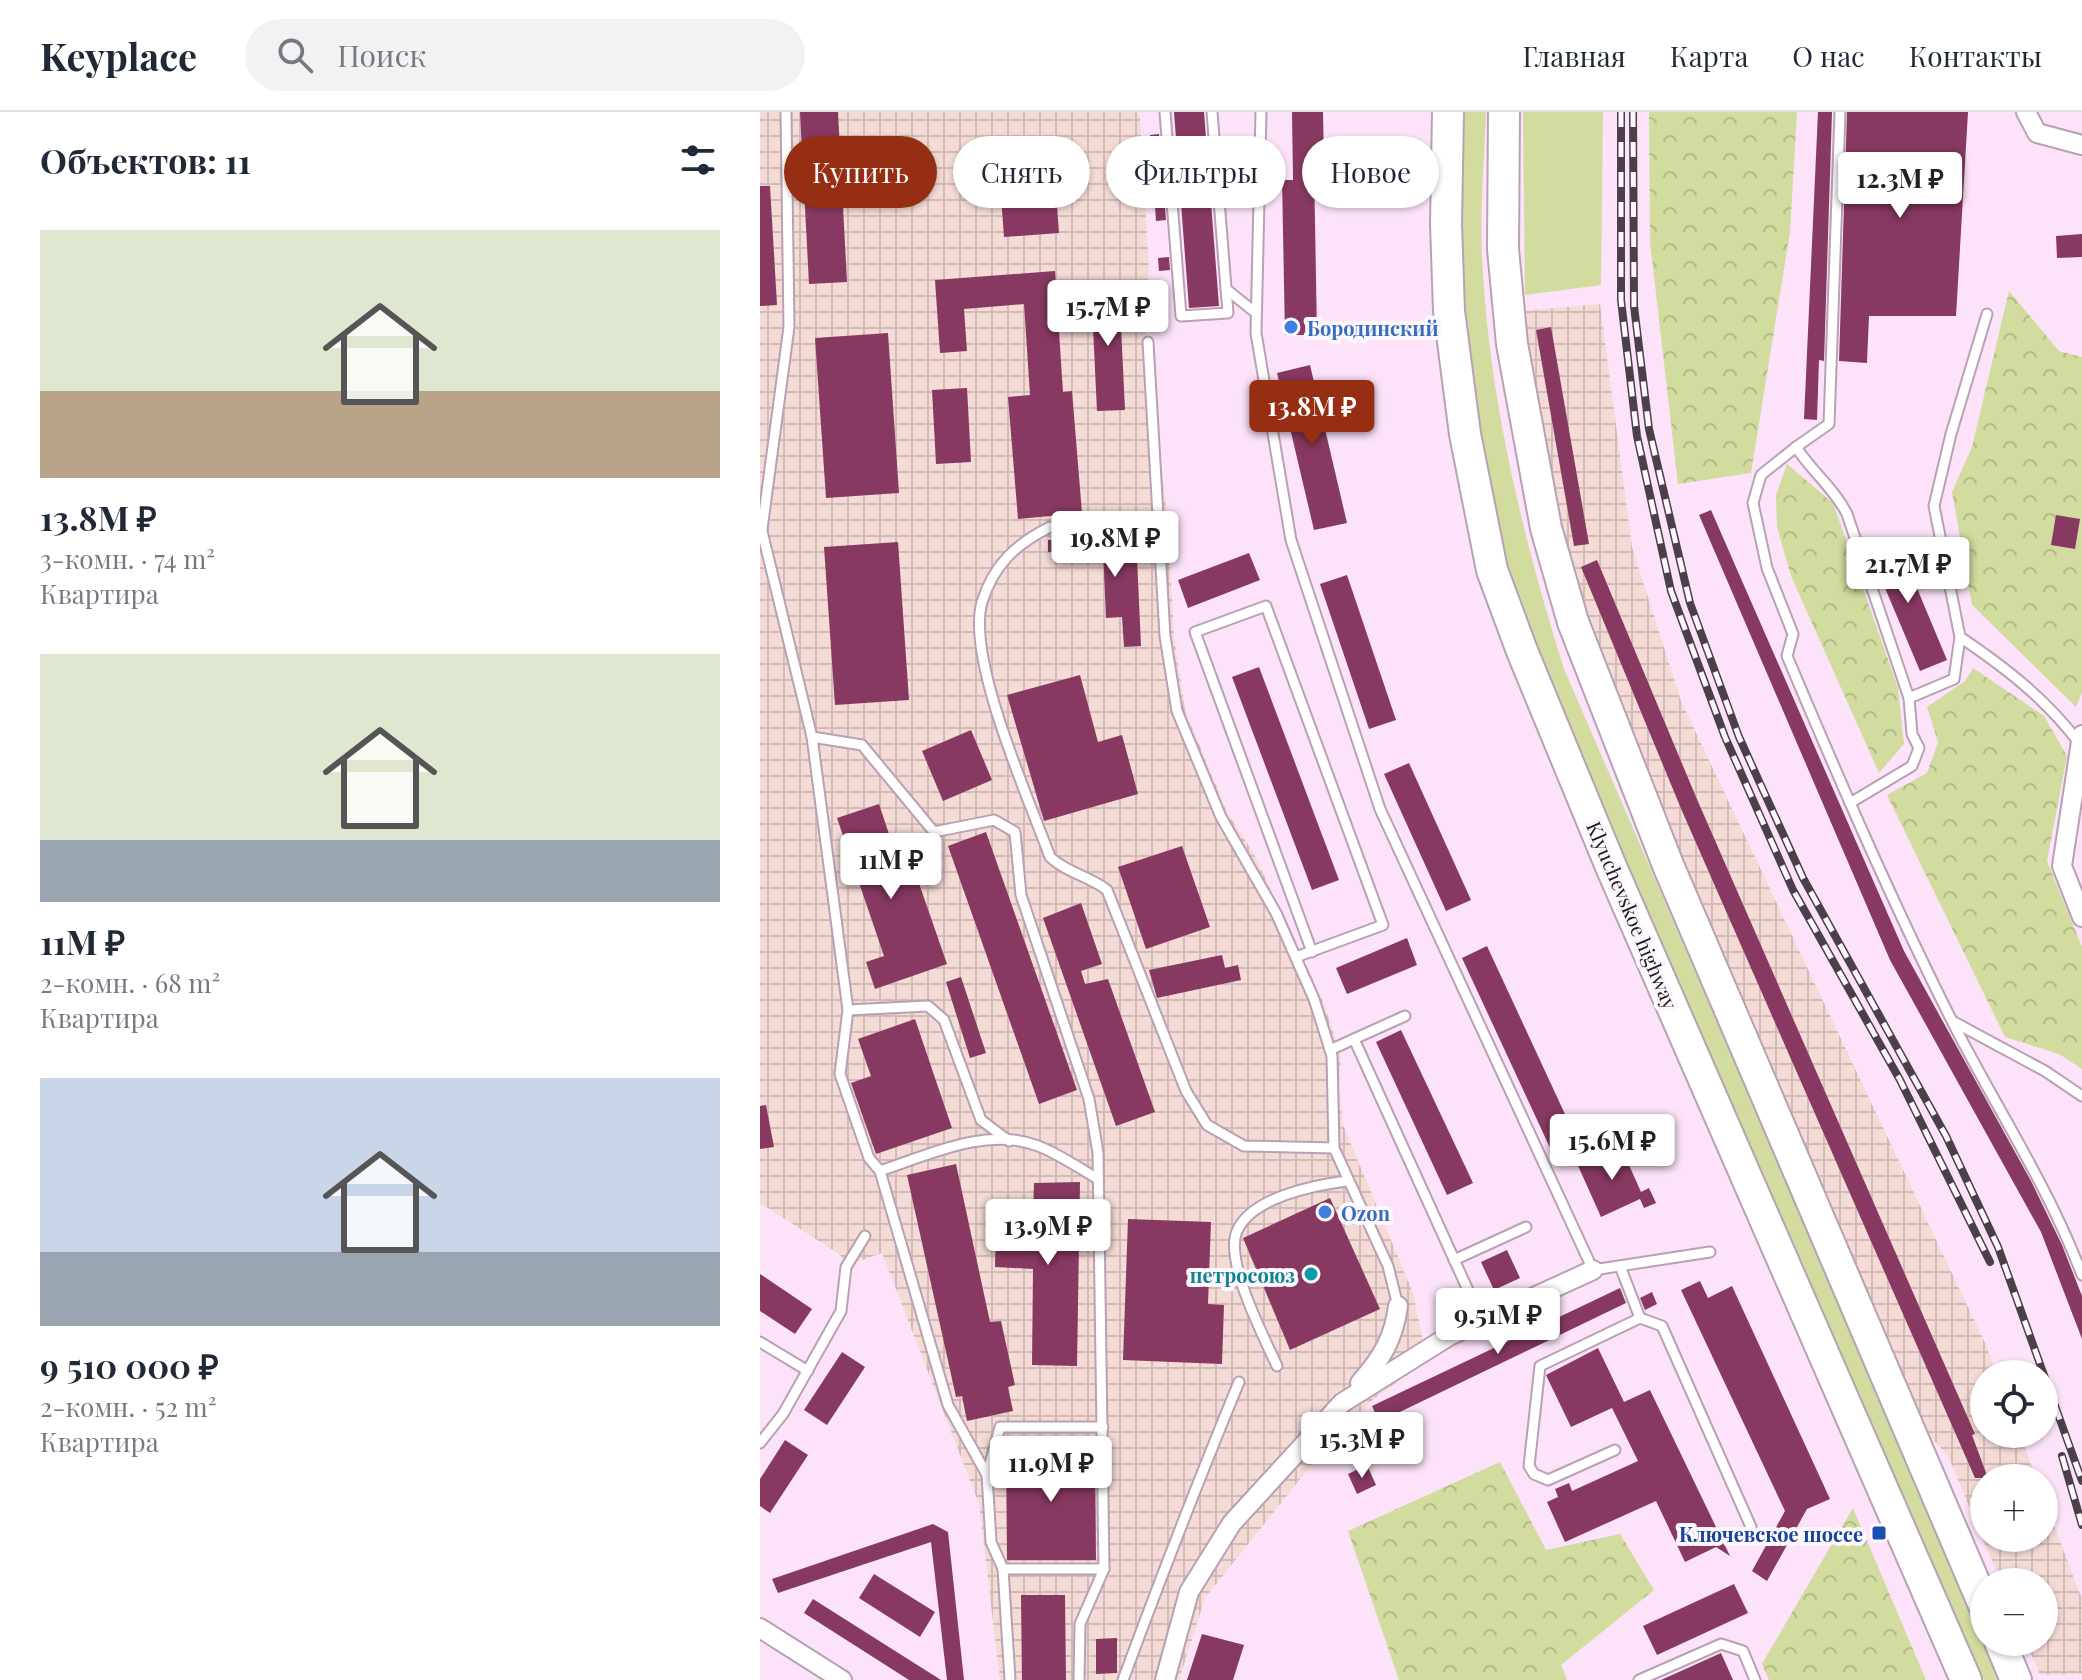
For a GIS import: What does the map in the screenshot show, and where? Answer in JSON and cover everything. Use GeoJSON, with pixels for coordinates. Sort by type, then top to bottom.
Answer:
{"type":"FeatureCollection","features":[{"type":"Feature","properties":{"kind":"main road","name":"Klyuchevskoe highway"},"geometry":{"type":"LineString","coordinates":[[1448,112],[1446,224],[1449,311],[1465,434],[1492,570],[1612,869],[1966,1680]]}},
{"type":"Feature","properties":{"kind":"main road"},"geometry":{"type":"LineString","coordinates":[[1504,112],[1503,249],[1512,344],[1546,528],[1573,622],[1668,865],[1970,1572]]}},
{"type":"Feature","properties":{"kind":"main road"},"geometry":{"type":"LineString","coordinates":[[2006,1656],[2016,1680]]}},
{"type":"Feature","properties":{"kind":"street"},"geometry":{"type":"LineString","coordinates":[[2026,112],[2037,133],[2082,145]]}},
{"type":"Feature","properties":{"kind":"street"},"geometry":{"type":"LineString","coordinates":[[2081,740],[2062,866],[2082,917]]}},
{"type":"Feature","properties":{"kind":"street"},"geometry":{"type":"LineString","coordinates":[[2062,866],[2082,873]]}},
{"type":"Feature","properties":{"kind":"street"},"geometry":{"type":"LineString","coordinates":[[1342,1403],[1449,1336],[1593,1270]]}},
{"type":"Feature","properties":{"kind":"street"},"geometry":{"type":"LineString","coordinates":[[1165,1680],[1189,1592],[1232,1523],[1378,1363],[1394,1332],[1398,1306]]}},
{"type":"Feature","properties":{"kind":"street"},"geometry":{"type":"LineString","coordinates":[[760,1628],[842,1680]]}},
{"type":"Feature","properties":{"kind":"lane"},"geometry":{"type":"LineString","coordinates":[[786,112],[789,327],[761,526],[812,737],[848,1010],[840,1074],[869,1158],[880,1171],[948,1405],[987,1475]]}},
{"type":"Feature","properties":{"kind":"lane"},"geometry":{"type":"LineString","coordinates":[[1165,112],[1181,316],[1228,313],[1212,112]]}},
{"type":"Feature","properties":{"kind":"lane"},"geometry":{"type":"LineString","coordinates":[[1261,112],[1256,333],[1291,540],[1380,809],[1593,1270],[1710,1252]]}},
{"type":"Feature","properties":{"kind":"lane"},"geometry":{"type":"LineString","coordinates":[[1840,112],[1829,424],[1761,475],[1753,503],[1767,568],[1793,634],[1787,656],[1850,803],[1952,1021],[2064,1226],[2082,1275]]}},
{"type":"Feature","properties":{"kind":"lane"},"geometry":{"type":"LineString","coordinates":[[1226,289],[1256,313]]}},
{"type":"Feature","properties":{"kind":"lane"},"geometry":{"type":"LineString","coordinates":[[1909,698],[1954,679],[1960,637],[1934,506],[1951,434],[1987,314]]}},
{"type":"Feature","properties":{"kind":"lane"},"geometry":{"type":"LineString","coordinates":[[1148,342],[1165,636],[1177,711],[1221,817],[1250,863],[1296,957],[1330,1050],[1334,1148],[1388,1266],[1398,1306]]}},
{"type":"Feature","properties":{"kind":"lane"},"geometry":{"type":"LineString","coordinates":[[1796,447],[1811,471],[1836,492],[1847,514],[1909,698],[1912,734],[1919,748],[1912,766],[1850,803]]}},
{"type":"Feature","properties":{"kind":"lane"},"geometry":{"type":"LineString","coordinates":[[1050,527],[1019,542],[998,566],[982,604],[979,636],[998,715],[1050,857],[1062,869],[1092,879],[1107,890],[1186,1091],[1207,1125],[1244,1146],[1334,1148]]}},
{"type":"Feature","properties":{"kind":"lane"},"geometry":{"type":"LineString","coordinates":[[1296,957],[1312,952],[1383,925],[1266,606],[1195,632],[1312,952]]}},
{"type":"Feature","properties":{"kind":"lane"},"geometry":{"type":"LineString","coordinates":[[1960,637],[2013,672],[2081,740]]}},
{"type":"Feature","properties":{"kind":"lane"},"geometry":{"type":"LineString","coordinates":[[812,737],[862,745],[934,832],[994,820],[1015,832],[1021,895],[1089,1099],[1098,1179],[1104,1569],[1080,1624],[1079,1680]]}},
{"type":"Feature","properties":{"kind":"lane"},"geometry":{"type":"LineString","coordinates":[[848,1010],[928,1006],[944,1020],[981,1120],[1009,1141]]}},
{"type":"Feature","properties":{"kind":"lane"},"geometry":{"type":"LineString","coordinates":[[1330,1050],[1405,1016]]}},
{"type":"Feature","properties":{"kind":"lane"},"geometry":{"type":"LineString","coordinates":[[1952,1021],[2045,1071],[2082,1096]]}},
{"type":"Feature","properties":{"kind":"lane"},"geometry":{"type":"LineString","coordinates":[[1354,1039],[1482,1321]]}},
{"type":"Feature","properties":{"kind":"lane"},"geometry":{"type":"LineString","coordinates":[[880,1171],[975,1140],[1009,1141],[1037,1145],[1098,1179]]}},
{"type":"Feature","properties":{"kind":"lane"},"geometry":{"type":"LineString","coordinates":[[1277,1366],[1245,1291],[1235,1249],[1237,1230],[1264,1204],[1306,1187],[1347,1181]]}},
{"type":"Feature","properties":{"kind":"lane"},"geometry":{"type":"LineString","coordinates":[[1454,1260],[1526,1227]]}},
{"type":"Feature","properties":{"kind":"lane"},"geometry":{"type":"LineString","coordinates":[[760,1443],[783,1414],[841,1311],[846,1267],[865,1236]]}},
{"type":"Feature","properties":{"kind":"lane"},"geometry":{"type":"LineString","coordinates":[[1620,1266],[1640,1318]]}},
{"type":"Feature","properties":{"kind":"lane"},"geometry":{"type":"LineString","coordinates":[[1615,1450],[1548,1480],[1534,1474],[1529,1466],[1540,1366],[1640,1318],[1662,1326],[1751,1527]]}},
{"type":"Feature","properties":{"kind":"lane"},"geometry":{"type":"LineString","coordinates":[[760,1342],[808,1371]]}},
{"type":"Feature","properties":{"kind":"lane"},"geometry":{"type":"LineString","coordinates":[[1123,1680],[1146,1626],[1165,1562],[1239,1382]]}},
{"type":"Feature","properties":{"kind":"lane"},"geometry":{"type":"LineString","coordinates":[[1010,1680],[1003,1569],[991,1542],[987,1475],[1000,1427],[1103,1427]]}},
{"type":"Feature","properties":{"kind":"lane"},"geometry":{"type":"LineString","coordinates":[[1003,1569],[1104,1569]]}},
{"type":"Feature","properties":{"kind":"lane"},"geometry":{"type":"LineString","coordinates":[[1639,1680],[1721,1644],[1743,1651],[1755,1680]]}},
{"type":"Feature","properties":{"kind":"shaded area"},"geometry":{"type":"Polygon","coordinates":[[[760,112],[1137,112],[1141,136],[1106,136],[1106,208],[1145,208],[1149,269],[1143,316],[1168,521],[1174,637],[1185,710],[1227,812],[1254,854],[1323,1001],[1341,1056],[1339,1090],[1343,1125],[1413,1293],[1427,1360],[1371,1401],[1313,1463],[1205,1598],[1179,1680],[1000,1680],[979,1504],[882,1253],[849,1265],[839,1254],[760,1203],[760,112]]]}},
{"type":"Feature","properties":{"kind":"shaded area"},"geometry":{"type":"Polygon","coordinates":[[[1600,304],[1632,547],[1681,701],[1986,1345],[1992,1360],[1970,1360],[1970,1448],[2025,1448],[2031,1464],[1970,1464],[1970,1508],[1948,1456],[1930,1436],[1680,864],[1575,584],[1542,450],[1521,311],[1600,304]]]}},
{"type":"Feature","properties":{"kind":"shaded area"},"geometry":{"type":"Polygon","coordinates":[[[2058,1536],[2082,1599],[2082,1674],[2040,1675],[2032,1656],[2058,1656],[2058,1568],[1995,1568],[1988,1552],[2058,1552],[2058,1536]]]}},
{"type":"Feature","properties":{"kind":"green space"},"geometry":{"type":"Polygon","coordinates":[[[1463,112],[1486,112],[1482,258],[1492,363],[1521,517],[1564,669],[1970,1606],[1970,1656],[1992,1656],[2002,1680],[1977,1680],[1620,864],[1530,640],[1491,509],[1464,303],[1460,164],[1463,112]]]}},
{"type":"Feature","properties":{"kind":"green space"},"geometry":{"type":"Polygon","coordinates":[[[1523,112],[1603,112],[1601,285],[1525,295],[1523,112]]]}},
{"type":"Feature","properties":{"kind":"green space"},"geometry":{"type":"Polygon","coordinates":[[[1649,112],[1797,112],[1790,232],[1751,473],[1678,484],[1650,242],[1649,112]]]}},
{"type":"Feature","properties":{"kind":"green space"},"geometry":{"type":"Polygon","coordinates":[[[2009,291],[2059,351],[2082,357],[2082,692],[2076,707],[1972,605],[1952,492],[1972,447],[2009,291]]]}},
{"type":"Feature","properties":{"kind":"green space"},"geometry":{"type":"Polygon","coordinates":[[[1787,464],[1833,503],[1898,688],[1904,744],[1879,773],[1791,576],[1777,527],[1776,495],[1787,464]]]}},
{"type":"Feature","properties":{"kind":"green space"},"geometry":{"type":"Polygon","coordinates":[[[1973,668],[2044,716],[2067,756],[2047,861],[2082,947],[2082,1069],[2059,1054],[2005,1037],[1887,795],[1927,773],[1938,742],[1927,707],[1965,681],[1973,668]]]}},
{"type":"Feature","properties":{"kind":"green space"},"geometry":{"type":"Polygon","coordinates":[[[1500,1462],[1546,1550],[1620,1534],[1654,1590],[1561,1665],[1567,1680],[1399,1680],[1348,1531],[1500,1462]]]}},
{"type":"Feature","properties":{"kind":"green space"},"geometry":{"type":"Polygon","coordinates":[[[1853,1508],[1926,1680],[1769,1680],[1762,1664],[1853,1508]]]}},
{"type":"Feature","properties":{"kind":"building"},"geometry":{"type":"Polygon","coordinates":[[[800,112],[838,112],[839,136],[801,136],[800,112]]]}},
{"type":"Feature","properties":{"kind":"building"},"geometry":{"type":"Polygon","coordinates":[[[1174,112],[1204,112],[1206,136],[1176,136],[1174,112]]]}},
{"type":"Feature","properties":{"kind":"building"},"geometry":{"type":"Polygon","coordinates":[[[1292,112],[1323,112],[1323,136],[1302,136],[1302,208],[1315,208],[1317,335],[1285,335],[1283,208],[1286,208],[1286,180],[1293,180],[1292,112]]]}},
{"type":"Feature","properties":{"kind":"building"},"geometry":{"type":"Polygon","coordinates":[[[1818,112],[1832,112],[1824,361],[1819,360],[1817,420],[1804,419],[1818,112]]]}},
{"type":"Feature","properties":{"kind":"building"},"geometry":{"type":"Polygon","coordinates":[[[1847,112],[1968,112],[1956,316],[1869,316],[1867,363],[1839,361],[1847,112]]]}},
{"type":"Feature","properties":{"kind":"building"},"geometry":{"type":"Polygon","coordinates":[[[760,186],[770,186],[777,305],[760,306],[760,186]]]}},
{"type":"Feature","properties":{"kind":"building"},"geometry":{"type":"Polygon","coordinates":[[[805,208],[843,208],[847,282],[809,284],[805,208]]]}},
{"type":"Feature","properties":{"kind":"building"},"geometry":{"type":"Polygon","coordinates":[[[1002,208],[1057,208],[1059,233],[1004,237],[1002,208]]]}},
{"type":"Feature","properties":{"kind":"building"},"geometry":{"type":"Polygon","coordinates":[[[1155,208],[1165,208],[1166,220],[1156,221],[1155,208]]]}},
{"type":"Feature","properties":{"kind":"building"},"geometry":{"type":"Polygon","coordinates":[[[1181,208],[1211,208],[1219,306],[1189,308],[1181,208]]]}},
{"type":"Feature","properties":{"kind":"building"},"geometry":{"type":"Polygon","coordinates":[[[2082,234],[2082,257],[2057,258],[2056,236],[2082,234]]]}},
{"type":"Feature","properties":{"kind":"building"},"geometry":{"type":"Polygon","coordinates":[[[1169,257],[1170,270],[1159,271],[1158,258],[1169,257]]]}},
{"type":"Feature","properties":{"kind":"building"},"geometry":{"type":"Polygon","coordinates":[[[1055,271],[1063,392],[1072,391],[1082,513],[1018,519],[1008,397],[1030,395],[1024,304],[964,309],[967,351],[940,353],[935,280],[1055,271]]]}},
{"type":"Feature","properties":{"kind":"building"},"geometry":{"type":"Polygon","coordinates":[[[1119,285],[1125,410],[1097,411],[1091,286],[1119,285]]]}},
{"type":"Feature","properties":{"kind":"building"},"geometry":{"type":"Polygon","coordinates":[[[1551,327],[1589,544],[1574,546],[1536,330],[1551,327]]]}},
{"type":"Feature","properties":{"kind":"building"},"geometry":{"type":"Polygon","coordinates":[[[888,333],[899,493],[826,498],[815,338],[888,333]]]}},
{"type":"Feature","properties":{"kind":"building"},"geometry":{"type":"Polygon","coordinates":[[[1310,365],[1347,523],[1314,530],[1277,373],[1310,365]]]}},
{"type":"Feature","properties":{"kind":"building"},"geometry":{"type":"Polygon","coordinates":[[[967,388],[971,462],[936,464],[932,390],[967,388]]]}},
{"type":"Feature","properties":{"kind":"building"},"geometry":{"type":"Polygon","coordinates":[[[1711,510],[1904,951],[2031,1181],[2062,1245],[2082,1296],[2082,1339],[2041,1232],[1890,960],[1699,515],[1711,510]]]}},
{"type":"Feature","properties":{"kind":"building"},"geometry":{"type":"Polygon","coordinates":[[[2056,515],[2080,519],[2075,549],[2051,545],[2056,515]]]}},
{"type":"Feature","properties":{"kind":"building"},"geometry":{"type":"Polygon","coordinates":[[[1136,536],[1141,646],[1124,647],[1122,617],[1106,618],[1103,549],[1048,552],[1048,540],[1136,536]]]}},
{"type":"Feature","properties":{"kind":"building"},"geometry":{"type":"Polygon","coordinates":[[[1896,538],[1947,660],[1920,671],[1869,550],[1896,538]]]}},
{"type":"Feature","properties":{"kind":"building"},"geometry":{"type":"Polygon","coordinates":[[[898,542],[909,700],[835,705],[824,547],[898,542]]]}},
{"type":"Feature","properties":{"kind":"building"},"geometry":{"type":"Polygon","coordinates":[[[1249,553],[1260,580],[1188,608],[1178,580],[1249,553]]]}},
{"type":"Feature","properties":{"kind":"building"},"geometry":{"type":"Polygon","coordinates":[[[1597,560],[1696,797],[1970,1423],[1970,1448],[1977,1448],[1983,1464],[1970,1464],[1970,1467],[1682,811],[1581,567],[1597,560]]]}},
{"type":"Feature","properties":{"kind":"building"},"geometry":{"type":"Polygon","coordinates":[[[1347,575],[1396,720],[1369,729],[1320,584],[1347,575]]]}},
{"type":"Feature","properties":{"kind":"building"},"geometry":{"type":"Polygon","coordinates":[[[1259,667],[1339,880],[1312,890],[1232,677],[1259,667]]]}},
{"type":"Feature","properties":{"kind":"building"},"geometry":{"type":"Polygon","coordinates":[[[1080,675],[1098,742],[1122,735],[1138,794],[1044,821],[1007,695],[1080,675]]]}},
{"type":"Feature","properties":{"kind":"building"},"geometry":{"type":"Polygon","coordinates":[[[971,730],[992,780],[943,801],[922,751],[971,730]]]}},
{"type":"Feature","properties":{"kind":"building"},"geometry":{"type":"Polygon","coordinates":[[[1409,763],[1471,900],[1446,911],[1384,774],[1409,763]]]}},
{"type":"Feature","properties":{"kind":"building"},"geometry":{"type":"Polygon","coordinates":[[[879,804],[902,873],[914,869],[947,964],[875,989],[866,962],[884,956],[837,818],[879,804]]]}},
{"type":"Feature","properties":{"kind":"building"},"geometry":{"type":"Polygon","coordinates":[[[986,832],[1077,1090],[1039,1104],[948,846],[986,832]]]}},
{"type":"Feature","properties":{"kind":"building"},"geometry":{"type":"Polygon","coordinates":[[[1182,846],[1210,927],[1146,949],[1118,867],[1182,846]]]}},
{"type":"Feature","properties":{"kind":"building"},"geometry":{"type":"Polygon","coordinates":[[[1081,903],[1102,964],[1081,971],[1085,984],[1108,979],[1155,1112],[1116,1126],[1043,918],[1081,903]]]}},
{"type":"Feature","properties":{"kind":"building"},"geometry":{"type":"Polygon","coordinates":[[[1407,938],[1417,965],[1347,994],[1336,968],[1407,938]]]}},
{"type":"Feature","properties":{"kind":"building"},"geometry":{"type":"Polygon","coordinates":[[[1487,946],[1583,1153],[1558,1165],[1462,958],[1487,946]]]}},
{"type":"Feature","properties":{"kind":"building"},"geometry":{"type":"Polygon","coordinates":[[[1222,955],[1225,968],[1238,965],[1241,980],[1157,998],[1149,970],[1222,955]]]}},
{"type":"Feature","properties":{"kind":"building"},"geometry":{"type":"Polygon","coordinates":[[[961,977],[986,1053],[970,1058],[946,982],[961,977]]]}},
{"type":"Feature","properties":{"kind":"building"},"geometry":{"type":"Polygon","coordinates":[[[915,1019],[952,1128],[876,1154],[851,1083],[871,1076],[858,1039],[915,1019]]]}},
{"type":"Feature","properties":{"kind":"building"},"geometry":{"type":"Polygon","coordinates":[[[1401,1030],[1473,1183],[1447,1195],[1376,1042],[1401,1030]]]}},
{"type":"Feature","properties":{"kind":"building"},"geometry":{"type":"Polygon","coordinates":[[[766,1105],[774,1147],[760,1149],[760,1106],[766,1105]]]}},
{"type":"Feature","properties":{"kind":"building"},"geometry":{"type":"Polygon","coordinates":[[[1621,1147],[1641,1192],[1649,1188],[1656,1203],[1644,1208],[1640,1199],[1601,1217],[1575,1159],[1588,1153],[1592,1161],[1621,1147]]]}},
{"type":"Feature","properties":{"kind":"building"},"geometry":{"type":"Polygon","coordinates":[[[956,1164],[990,1322],[1001,1321],[1015,1385],[1008,1387],[1013,1411],[967,1421],[962,1396],[956,1397],[907,1175],[956,1164]]]}},
{"type":"Feature","properties":{"kind":"building"},"geometry":{"type":"Polygon","coordinates":[[[1080,1182],[1077,1366],[1032,1365],[1033,1269],[995,1267],[996,1214],[1033,1215],[1034,1183],[1080,1182]]]}},
{"type":"Feature","properties":{"kind":"building","name":"петросоюз"},"geometry":{"type":"Polygon","coordinates":[[[1330,1198],[1380,1309],[1290,1350],[1243,1238],[1330,1198]]]}},
{"type":"Feature","properties":{"kind":"building"},"geometry":{"type":"Polygon","coordinates":[[[1128,1219],[1211,1222],[1208,1304],[1224,1305],[1222,1364],[1123,1360],[1128,1219]]]}},
{"type":"Feature","properties":{"kind":"building"},"geometry":{"type":"Polygon","coordinates":[[[1507,1250],[1520,1278],[1494,1290],[1481,1262],[1507,1250]]]}},
{"type":"Feature","properties":{"kind":"building"},"geometry":{"type":"Polygon","coordinates":[[[760,1274],[812,1309],[795,1334],[760,1311],[760,1274]]]}},
{"type":"Feature","properties":{"kind":"building"},"geometry":{"type":"Polygon","coordinates":[[[1700,1281],[1708,1298],[1732,1286],[1830,1499],[1807,1509],[1767,1581],[1752,1571],[1785,1511],[1681,1290],[1700,1281]]]}},
{"type":"Feature","properties":{"kind":"building"},"geometry":{"type":"Polygon","coordinates":[[[1620,1288],[1626,1303],[1379,1422],[1372,1406],[1620,1288]]]}},
{"type":"Feature","properties":{"kind":"building"},"geometry":{"type":"Polygon","coordinates":[[[1652,1292],[1657,1304],[1645,1310],[1640,1298],[1652,1292]]]}},
{"type":"Feature","properties":{"kind":"building"},"geometry":{"type":"Polygon","coordinates":[[[1598,1348],[1624,1402],[1650,1390],[1730,1556],[1716,1547],[1685,1562],[1656,1501],[1565,1542],[1547,1502],[1558,1497],[1555,1489],[1569,1483],[1572,1491],[1638,1461],[1612,1408],[1571,1427],[1546,1375],[1598,1348]]]}},
{"type":"Feature","properties":{"kind":"building"},"geometry":{"type":"Polygon","coordinates":[[[842,1352],[865,1367],[827,1425],[804,1410],[842,1352]]]}},
{"type":"Feature","properties":{"kind":"building"},"geometry":{"type":"Polygon","coordinates":[[[785,1440],[808,1455],[770,1513],[760,1506],[760,1479],[785,1440]]]}},
{"type":"Feature","properties":{"kind":"building"},"geometry":{"type":"Polygon","coordinates":[[[1006,1447],[1095,1447],[1096,1560],[1007,1560],[1006,1447]]]}},
{"type":"Feature","properties":{"kind":"building"},"geometry":{"type":"Polygon","coordinates":[[[1367,1465],[1376,1485],[1357,1494],[1348,1474],[1367,1465]]]}},
{"type":"Feature","properties":{"kind":"building"},"geometry":{"type":"Polygon","coordinates":[[[933,1524],[948,1532],[964,1680],[947,1680],[931,1542],[778,1593],[772,1579],[933,1524]]]}},
{"type":"Feature","properties":{"kind":"building"},"geometry":{"type":"Polygon","coordinates":[[[874,1574],[935,1612],[920,1637],[859,1598],[874,1574]]]}},
{"type":"Feature","properties":{"kind":"building"},"geometry":{"type":"Polygon","coordinates":[[[1734,1584],[1748,1613],[1657,1655],[1643,1626],[1734,1584]]]}},
{"type":"Feature","properties":{"kind":"building"},"geometry":{"type":"Polygon","coordinates":[[[1021,1595],[1065,1595],[1066,1680],[1022,1680],[1021,1595]]]}},
{"type":"Feature","properties":{"kind":"building"},"geometry":{"type":"Polygon","coordinates":[[[813,1599],[941,1680],[909,1680],[804,1613],[813,1599]]]}},
{"type":"Feature","properties":{"kind":"building"},"geometry":{"type":"Polygon","coordinates":[[[1202,1634],[1244,1645],[1233,1680],[1187,1680],[1202,1634]]]}},
{"type":"Feature","properties":{"kind":"building"},"geometry":{"type":"Polygon","coordinates":[[[1117,1638],[1117,1673],[1096,1674],[1096,1639],[1117,1638]]]}},
{"type":"Feature","properties":{"kind":"building"},"geometry":{"type":"Polygon","coordinates":[[[1721,1653],[1733,1680],[1661,1680],[1721,1653]]]}},
{"type":"Feature","properties":{"kind":"railway"},"geometry":{"type":"LineString","coordinates":[[1621,112],[1621,300],[1637,436],[1671,591],[1725,737],[1793,890],[1900,1080],[1990,1262]]}},
{"type":"Feature","properties":{"kind":"railway"},"geometry":{"type":"LineString","coordinates":[[1633,112],[1634,306],[1649,429],[1690,603],[1739,737],[1803,878],[1946,1136],[1998,1247],[2082,1481]]}},
{"type":"Feature","properties":{"kind":"railway"},"geometry":{"type":"LineString","coordinates":[[2062,1456],[2082,1525]]}},
{"type":"Feature","properties":{"kind":"place","name":"Бородинский"},"geometry":{"type":"Point","coordinates":[1291,327]}},
{"type":"Feature","properties":{"kind":"place","name":"Ozon"},"geometry":{"type":"Point","coordinates":[1325,1212]}},
{"type":"Feature","properties":{"kind":"place","name":"петросоюз"},"geometry":{"type":"Point","coordinates":[1311,1274]}},
{"type":"Feature","properties":{"kind":"place","name":"Ключевское шоссе"},"geometry":{"type":"Point","coordinates":[1879,1533]}}]}
